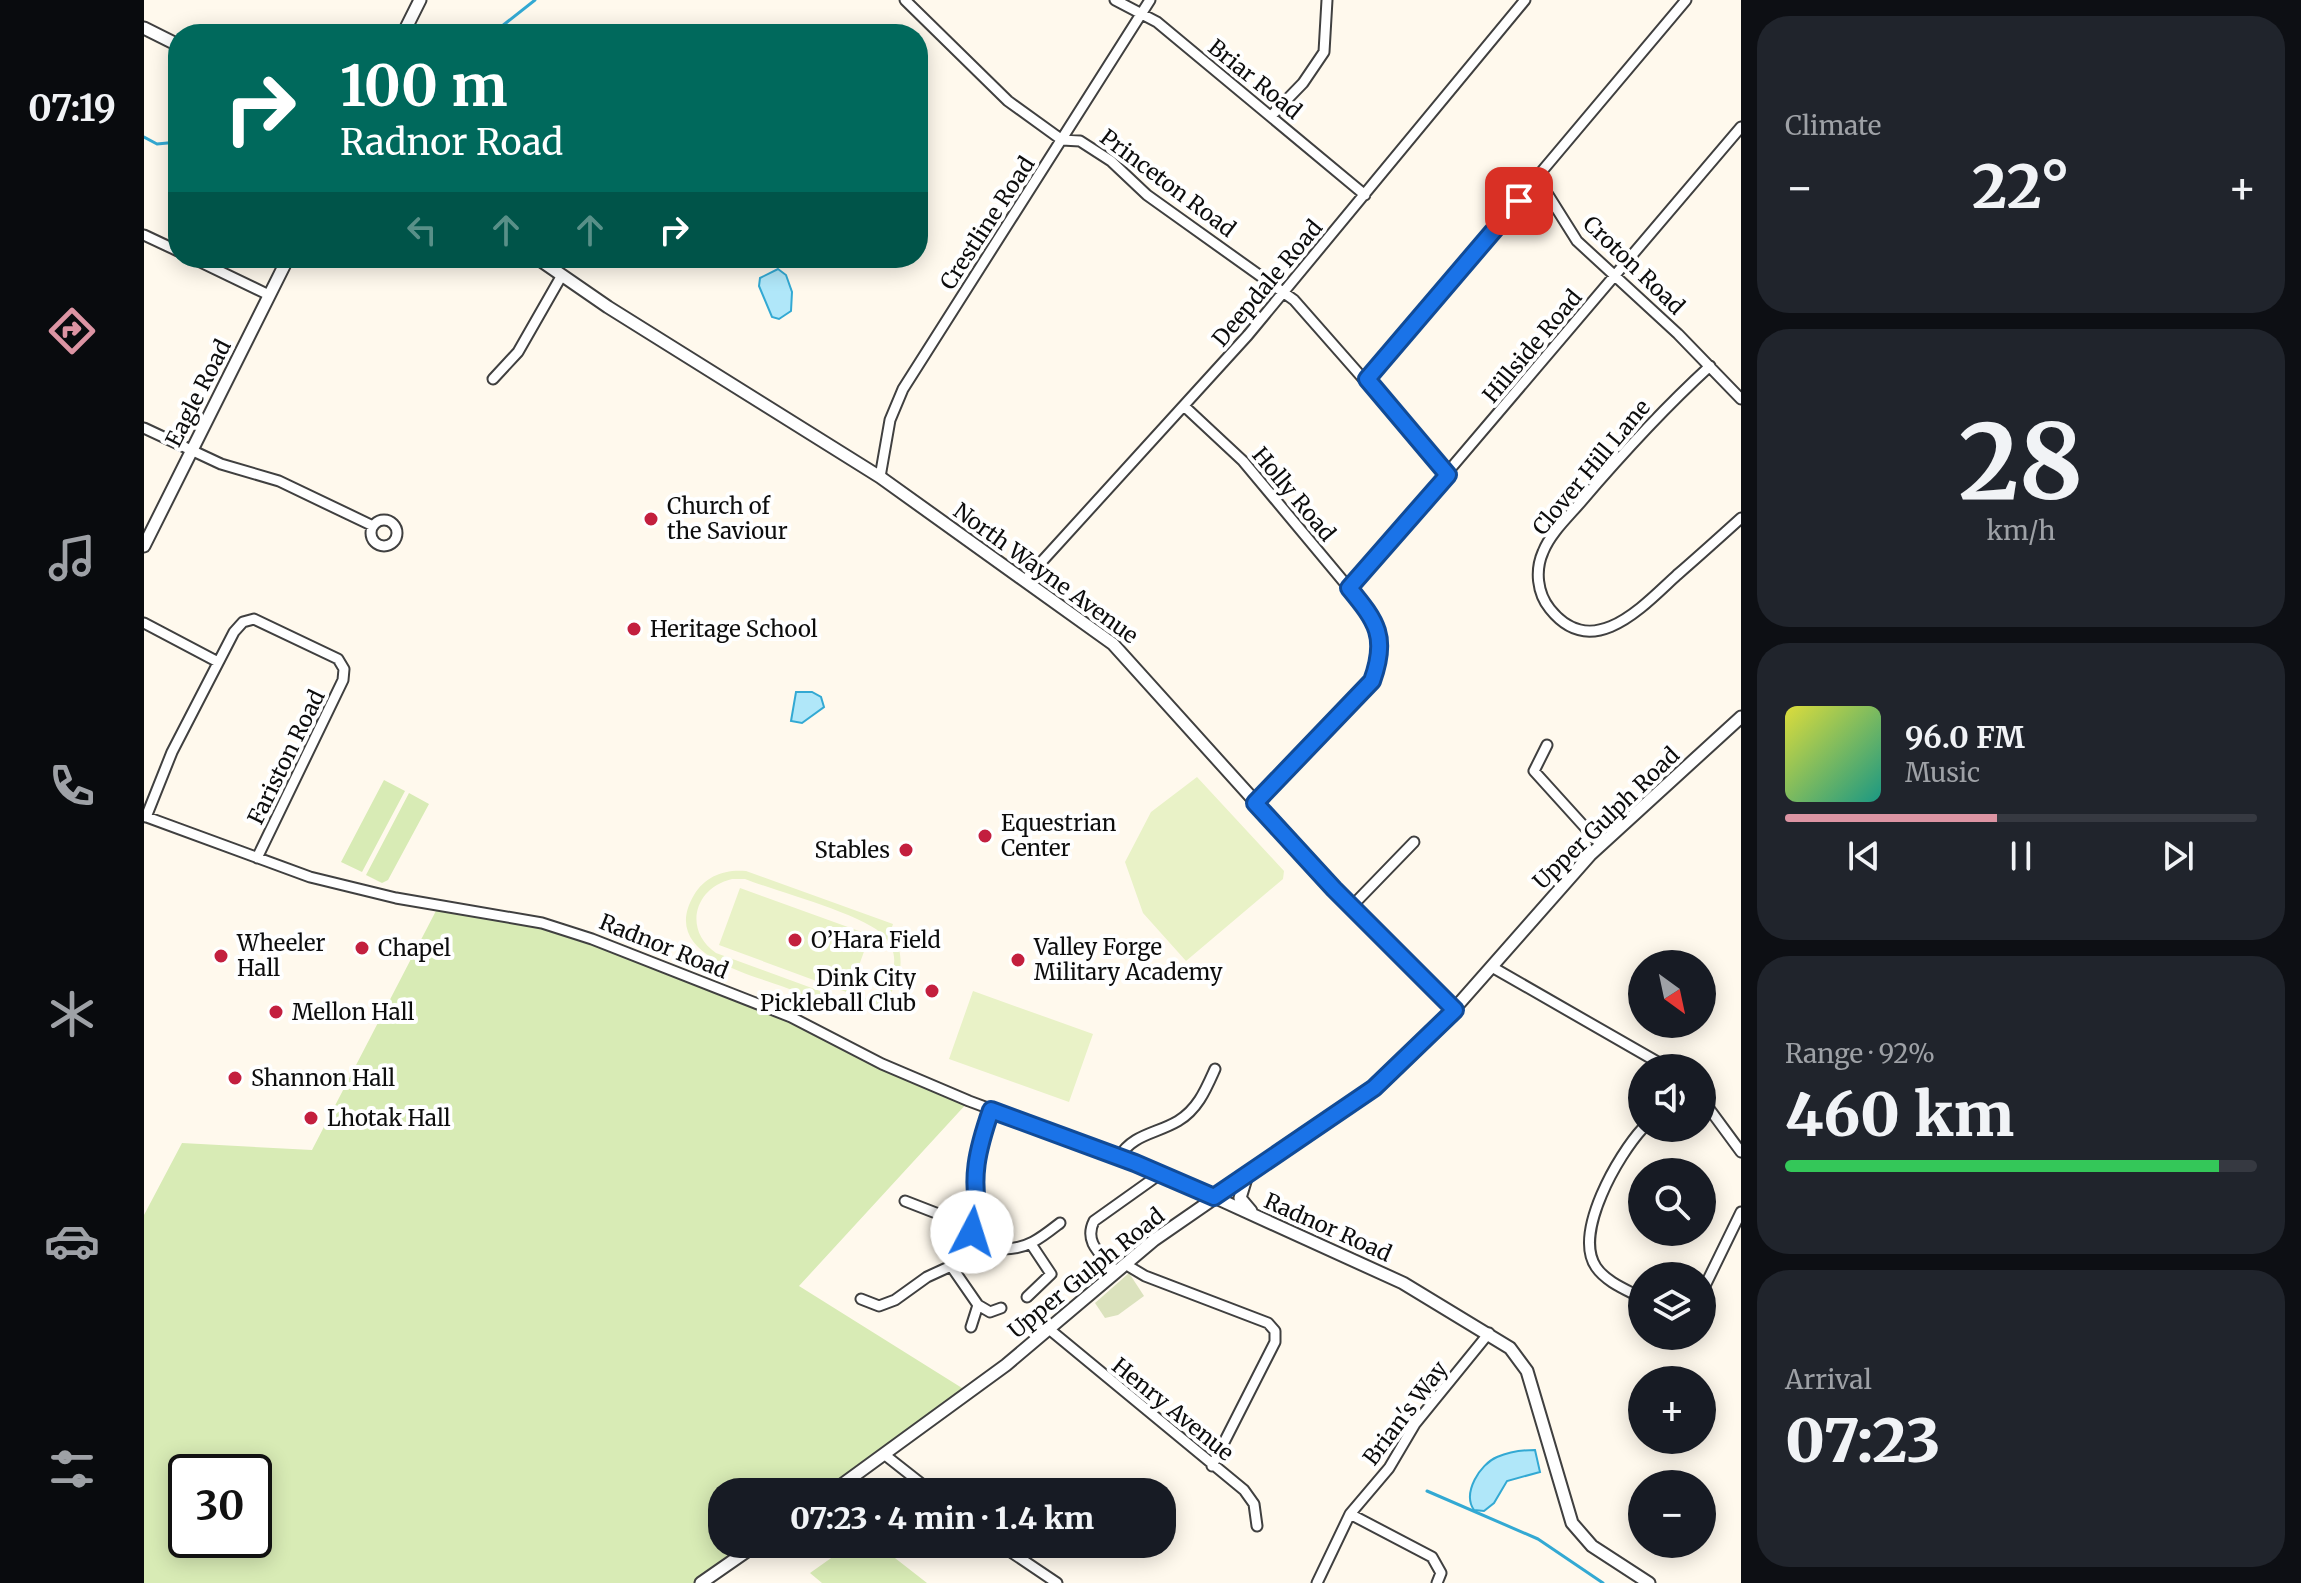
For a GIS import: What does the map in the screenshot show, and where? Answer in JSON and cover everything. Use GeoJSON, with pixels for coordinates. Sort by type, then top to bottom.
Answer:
{"type":"FeatureCollection","features":[{"type":"Feature","properties":{"kind":"street"},"geometry":{"type":"LineString","coordinates":[[408,24],[420,0]]}},
{"type":"Feature","properties":{"kind":"street"},"geometry":{"type":"LineString","coordinates":[[905,0],[1008,101],[1062,140]]}},
{"type":"Feature","properties":{"kind":"street","name":"Briar Road"},"geometry":{"type":"LineString","coordinates":[[1115,0],[1144,14],[1365,195]]}},
{"type":"Feature","properties":{"kind":"street","name":"Crestline Road"},"geometry":{"type":"LineString","coordinates":[[880,477],[890,420],[903,389],[1144,14],[1150,0]]}},
{"type":"Feature","properties":{"kind":"street"},"geometry":{"type":"LineString","coordinates":[[1271,116],[1303,83],[1324,52],[1327,0]]}},
{"type":"Feature","properties":{"kind":"street","name":"Deepdale Road"},"geometry":{"type":"LineString","coordinates":[[1025,580],[1283,292],[1525,0]]}},
{"type":"Feature","properties":{"kind":"street"},"geometry":{"type":"LineString","coordinates":[[1367,379],[1686,0]]}},
{"type":"Feature","properties":{"kind":"street"},"geometry":{"type":"LineString","coordinates":[[144,28],[168,40]]}},
{"type":"Feature","properties":{"kind":"street","name":"Hillside Road"},"geometry":{"type":"LineString","coordinates":[[1349,588],[1741,127]]}},
{"type":"Feature","properties":{"kind":"street","name":"Princeton Road"},"geometry":{"type":"LineString","coordinates":[[1062,140],[1080,141],[1111,161],[1147,195],[1283,292],[1367,379],[1448,475]]}},
{"type":"Feature","properties":{"kind":"street","name":"Croton Road"},"geometry":{"type":"LineString","coordinates":[[1538,179],[1577,241],[1741,399]]}},
{"type":"Feature","properties":{"kind":"street"},"geometry":{"type":"LineString","coordinates":[[144,235],[168,246]]}},
{"type":"Feature","properties":{"kind":"street"},"geometry":{"type":"LineString","coordinates":[[213,268],[269,295]]}},
{"type":"Feature","properties":{"kind":"street","name":"Eagle Road"},"geometry":{"type":"LineString","coordinates":[[144,546],[283,268]]}},
{"type":"Feature","properties":{"kind":"street","name":"North Wayne Avenue"},"geometry":{"type":"LineString","coordinates":[[552,268],[880,477],[1129,658],[1255,803],[1351,907],[1455,1010]]}},
{"type":"Feature","properties":{"kind":"street"},"geometry":{"type":"LineString","coordinates":[[493,379],[518,352],[562,275]]}},
{"type":"Feature","properties":{"kind":"street","name":"Clover Hill Lane"},"geometry":{"type":"LineString","coordinates":[[1710,366],[1653,419],[1547,543],[1538,571],[1541,593],[1550,610],[1569,625],[1587,630],[1611,627],[1633,615],[1741,518]]}},
{"type":"Feature","properties":{"kind":"street","name":"Holly Road"},"geometry":{"type":"LineString","coordinates":[[1184,406],[1243,461],[1373,616],[1378,632],[1380,660],[1372,681],[1255,803]]}},
{"type":"Feature","properties":{"kind":"street"},"geometry":{"type":"LineString","coordinates":[[144,428],[241,471],[279,481],[373,526]]}},
{"type":"Feature","properties":{"kind":"street","name":"Fariston Road"},"geometry":{"type":"LineString","coordinates":[[145,817],[172,752],[218,662],[243,622],[254,619],[338,659],[344,669],[343,680],[257,858]]}},
{"type":"Feature","properties":{"kind":"street"},"geometry":{"type":"LineString","coordinates":[[144,623],[218,662]]}},
{"type":"Feature","properties":{"kind":"street","name":"Upper Gulph Road"},"geometry":{"type":"LineString","coordinates":[[852,1478],[1049,1329],[1120,1268],[1214,1197],[1374,1088],[1455,1010],[1601,845],[1741,717]]}},
{"type":"Feature","properties":{"kind":"street"},"geometry":{"type":"LineString","coordinates":[[1547,745],[1534,771],[1601,845]]}},
{"type":"Feature","properties":{"kind":"street","name":"Radnor Road"},"geometry":{"type":"LineString","coordinates":[[145,817],[310,877],[396,898],[542,923],[592,939],[791,1017],[882,1064],[991,1110],[1160,1174],[1403,1283],[1510,1348],[1527,1371],[1572,1523],[1592,1546],[1649,1583]]}},
{"type":"Feature","properties":{"kind":"street"},"geometry":{"type":"LineString","coordinates":[[1351,907],[1414,842]]}},
{"type":"Feature","properties":{"kind":"street"},"geometry":{"type":"LineString","coordinates":[[1492,967],[1644,1054]]}},
{"type":"Feature","properties":{"kind":"street"},"geometry":{"type":"LineString","coordinates":[[1119,1157],[1127,1144],[1136,1138],[1178,1121],[1191,1111],[1203,1097],[1215,1069]]}},
{"type":"Feature","properties":{"kind":"street"},"geometry":{"type":"LineString","coordinates":[[977,1238],[975,1168],[991,1110]]}},
{"type":"Feature","properties":{"kind":"street"},"geometry":{"type":"LineString","coordinates":[[1716,1118],[1741,1152]]}},
{"type":"Feature","properties":{"kind":"street"},"geometry":{"type":"LineString","coordinates":[[1628,1290],[1602,1276],[1590,1257],[1588,1238],[1590,1224],[1621,1158],[1633,1142]]}},
{"type":"Feature","properties":{"kind":"street"},"geometry":{"type":"LineString","coordinates":[[1160,1174],[1094,1221],[1089,1231],[1090,1242],[1120,1268],[1268,1323],[1275,1331],[1275,1342],[1212,1466]]}},
{"type":"Feature","properties":{"kind":"street"},"geometry":{"type":"LineString","coordinates":[[1247,1174],[1240,1198],[1257,1217]]}},
{"type":"Feature","properties":{"kind":"street"},"geometry":{"type":"LineString","coordinates":[[905,1201],[990,1225],[989,1236]]}},
{"type":"Feature","properties":{"kind":"street"},"geometry":{"type":"LineString","coordinates":[[1716,1263],[1741,1212]]}},
{"type":"Feature","properties":{"kind":"street"},"geometry":{"type":"LineString","coordinates":[[989,1236],[1004,1249],[1031,1244],[1060,1223]]}},
{"type":"Feature","properties":{"kind":"street"},"geometry":{"type":"LineString","coordinates":[[861,1299],[879,1306],[888,1304],[927,1277],[951,1266],[977,1238],[989,1236]]}},
{"type":"Feature","properties":{"kind":"street"},"geometry":{"type":"LineString","coordinates":[[1027,1297],[1051,1274],[1031,1244]]}},
{"type":"Feature","properties":{"kind":"street"},"geometry":{"type":"LineString","coordinates":[[951,1266],[978,1305],[990,1312],[1001,1308]]}},
{"type":"Feature","properties":{"kind":"street"},"geometry":{"type":"LineString","coordinates":[[971,1327],[978,1305]]}},
{"type":"Feature","properties":{"kind":"street","name":"Henry Avenue"},"geometry":{"type":"LineString","coordinates":[[1049,1329],[1244,1490],[1254,1504],[1257,1526]]}},
{"type":"Feature","properties":{"kind":"street","name":"Brian's Way"},"geometry":{"type":"LineString","coordinates":[[1317,1583],[1350,1514],[1389,1468],[1415,1424],[1489,1333]]}},
{"type":"Feature","properties":{"kind":"street"},"geometry":{"type":"LineString","coordinates":[[885,1455],[914,1478]]}},
{"type":"Feature","properties":{"kind":"street"},"geometry":{"type":"LineString","coordinates":[[1350,1514],[1432,1557],[1441,1573],[1437,1583]]}},
{"type":"Feature","properties":{"kind":"street"},"geometry":{"type":"LineString","coordinates":[[701,1583],[737,1558]]}},
{"type":"Feature","properties":{"kind":"street"},"geometry":{"type":"LineString","coordinates":[[1020,1558],[1057,1583]]}},
{"type":"Feature","properties":{"kind":"green space"},"geometry":{"type":"Polygon","coordinates":[[[1197,777],[1284,871],[1283,879],[1186,961],[1143,913],[1125,862],[1151,812],[1197,777]]]}},
{"type":"Feature","properties":{"kind":"green space"},"geometry":{"type":"Polygon","coordinates":[[[384,780],[405,791],[362,872],[341,862],[384,780]]]}},
{"type":"Feature","properties":{"kind":"green space"},"geometry":{"type":"Polygon","coordinates":[[[409,793],[429,804],[388,880],[382,883],[366,875],[409,793]]]}},
{"type":"Feature","properties":{"kind":"green space"},"geometry":{"type":"Polygon","coordinates":[[[746,871],[893,924],[891,930],[900,956],[900,969],[891,993],[869,1008],[854,1010],[836,1007],[712,958],[697,946],[688,932],[686,915],[694,895],[704,883],[723,873],[746,871]],[[732,879],[719,884],[709,891],[697,911],[699,933],[716,953],[850,1002],[872,995],[889,979],[894,958],[891,947],[874,928],[840,912],[745,879],[732,879]]]}},
{"type":"Feature","properties":{"kind":"green space","name":"O’Hara Field"},"geometry":{"type":"Polygon","coordinates":[[[740,888],[870,935],[849,993],[719,945],[740,888]]]}},
{"type":"Feature","properties":{"kind":"green space"},"geometry":{"type":"Polygon","coordinates":[[[439,905],[542,923],[791,1017],[969,1101],[799,1286],[970,1393],[852,1478],[708,1478],[708,1558],[737,1558],[701,1583],[144,1583],[144,1215],[182,1143],[312,1150],[439,905]]]}},
{"type":"Feature","properties":{"kind":"green space"},"geometry":{"type":"Polygon","coordinates":[[[973,991],[1093,1034],[1069,1102],[949,1059],[973,991]]]}},
{"type":"Feature","properties":{"kind":"green space"},"geometry":{"type":"Polygon","coordinates":[[[1129,1273],[1144,1296],[1118,1315],[1105,1318],[1095,1303],[1129,1273]]]}},
{"type":"Feature","properties":{"kind":"green space"},"geometry":{"type":"Polygon","coordinates":[[[831,1558],[895,1558],[927,1583],[822,1583],[810,1573],[831,1558]]]}},
{"type":"Feature","properties":{"kind":"water"},"geometry":{"type":"Polygon","coordinates":[[[778,269],[786,275],[792,292],[791,311],[779,319],[772,317],[759,286],[760,278],[778,269]]]}},
{"type":"Feature","properties":{"kind":"water"},"geometry":{"type":"Polygon","coordinates":[[[796,692],[812,692],[821,697],[824,707],[802,723],[791,721],[796,692]]]}},
{"type":"Feature","properties":{"kind":"water"},"geometry":{"type":"Polygon","coordinates":[[[1535,1450],[1540,1472],[1507,1481],[1494,1503],[1484,1511],[1474,1510],[1470,1496],[1472,1488],[1485,1466],[1506,1454],[1535,1450]]]}},
{"type":"Feature","properties":{"kind":"waterway"},"geometry":{"type":"LineString","coordinates":[[505,24],[535,0]]}},
{"type":"Feature","properties":{"kind":"waterway"},"geometry":{"type":"LineString","coordinates":[[144,137],[157,144],[168,143]]}},
{"type":"Feature","properties":{"kind":"waterway"},"geometry":{"type":"LineString","coordinates":[[1427,1491],[1538,1539],[1603,1583]]}},
{"type":"Feature","properties":{"kind":"place","name":"Church of the Saviour"},"geometry":{"type":"Point","coordinates":[651,519]}},
{"type":"Feature","properties":{"kind":"place","name":"Heritage School"},"geometry":{"type":"Point","coordinates":[634,629]}},
{"type":"Feature","properties":{"kind":"place","name":"Equestrian Center"},"geometry":{"type":"Point","coordinates":[985,836]}},
{"type":"Feature","properties":{"kind":"place","name":"Stables"},"geometry":{"type":"Point","coordinates":[906,850]}},
{"type":"Feature","properties":{"kind":"place","name":"O’Hara Field"},"geometry":{"type":"Point","coordinates":[795,940]}},
{"type":"Feature","properties":{"kind":"place","name":"Chapel"},"geometry":{"type":"Point","coordinates":[362,948]}},
{"type":"Feature","properties":{"kind":"place","name":"Wheeler Hall"},"geometry":{"type":"Point","coordinates":[221,956]}},
{"type":"Feature","properties":{"kind":"place","name":"Valley Forge Military Academy"},"geometry":{"type":"Point","coordinates":[1018,960]}},
{"type":"Feature","properties":{"kind":"place","name":"Dink City Pickleball Club"},"geometry":{"type":"Point","coordinates":[932,991]}},
{"type":"Feature","properties":{"kind":"place","name":"Mellon Hall"},"geometry":{"type":"Point","coordinates":[276,1012]}},
{"type":"Feature","properties":{"kind":"place","name":"Shannon Hall"},"geometry":{"type":"Point","coordinates":[235,1078]}},
{"type":"Feature","properties":{"kind":"place","name":"Lhotak Hall"},"geometry":{"type":"Point","coordinates":[311,1118]}},
{"type":"Feature","properties":{"kind":"route"},"geometry":{"type":"LineString","coordinates":[[972,1232],[973,1224],[981,1220],[974,1185],[977,1152],[991,1110],[1135,1163],[1214,1197],[1374,1088],[1455,1010],[1334,889],[1255,803],[1351,707],[1372,681],[1380,660],[1378,632],[1373,616],[1349,588],[1448,475],[1367,379],[1519,201]]}}]}
